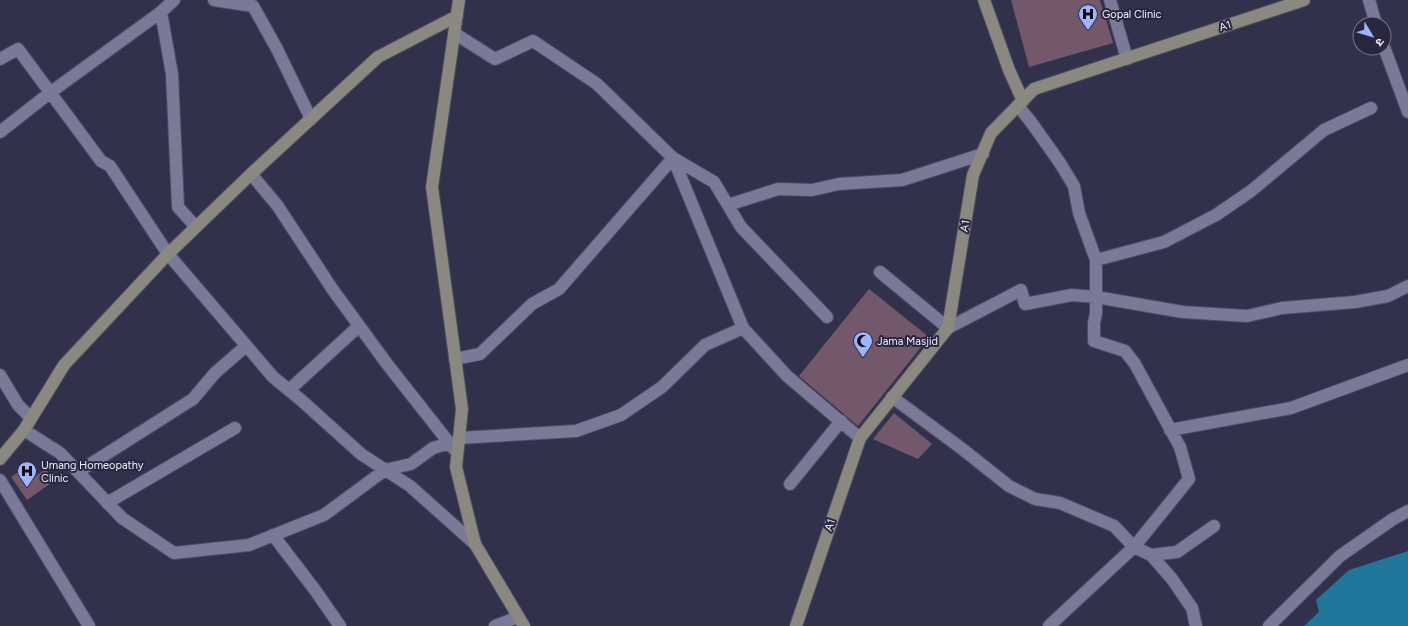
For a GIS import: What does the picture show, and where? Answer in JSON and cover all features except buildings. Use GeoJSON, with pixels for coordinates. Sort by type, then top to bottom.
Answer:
{"type":"FeatureCollection","features":[{"type":"Feature","properties":{"kind":"street"},"geometry":{"type":"LineString","coordinates":[[0,132],[174,0]]}},
{"type":"Feature","properties":{"kind":"street"},"geometry":{"type":"LineString","coordinates":[[214,0],[253,6],[277,49],[311,119]]}},
{"type":"Feature","properties":{"kind":"street"},"geometry":{"type":"LineString","coordinates":[[454,441],[462,409],[432,187],[459,0]]}},
{"type":"Feature","properties":{"kind":"street"},"geometry":{"type":"LineString","coordinates":[[984,0],[1020,104],[1074,186],[1079,212],[1096,260],[1096,312],[1094,323],[1094,341],[1125,351],[1135,364],[1180,447],[1189,479],[1134,547],[1049,626]]}},
{"type":"Feature","properties":{"kind":"street"},"geometry":{"type":"LineString","coordinates":[[1110,0],[1127,59]]}},
{"type":"Feature","properties":{"kind":"street","name":"A1"},"geometry":{"type":"LineString","coordinates":[[796,626],[860,438],[948,328],[973,175],[991,133],[1034,90],[1304,0]]}},
{"type":"Feature","properties":{"kind":"street"},"geometry":{"type":"LineString","coordinates":[[1369,0],[1374,16]]}},
{"type":"Feature","properties":{"kind":"street"},"geometry":{"type":"LineString","coordinates":[[160,12],[172,74],[178,207],[196,227]]}},
{"type":"Feature","properties":{"kind":"street"},"geometry":{"type":"LineString","coordinates":[[0,459],[24,430],[64,365],[168,254],[251,174],[378,57],[456,16]]}},
{"type":"Feature","properties":{"kind":"street"},"geometry":{"type":"LineString","coordinates":[[454,33],[495,59],[533,42],[597,84],[673,158],[714,182],[741,227],[827,317]]}},
{"type":"Feature","properties":{"kind":"street"},"geometry":{"type":"LineString","coordinates":[[0,59],[18,49],[101,161],[110,166],[168,254],[272,377],[289,390],[361,454],[410,486],[475,544]]}},
{"type":"Feature","properties":{"kind":"street"},"geometry":{"type":"LineString","coordinates":[[1387,56],[1408,112]]}},
{"type":"Feature","properties":{"kind":"street"},"geometry":{"type":"LineString","coordinates":[[1096,260],[1164,242],[1216,215],[1251,191],[1324,130],[1371,108]]}},
{"type":"Feature","properties":{"kind":"street"},"geometry":{"type":"LineString","coordinates":[[728,205],[778,189],[812,190],[839,184],[902,180],[982,154]]}},
{"type":"Feature","properties":{"kind":"street"},"geometry":{"type":"LineString","coordinates":[[673,158],[743,328],[787,376],[860,438]]}},
{"type":"Feature","properties":{"kind":"street"},"geometry":{"type":"LineString","coordinates":[[456,359],[480,354],[532,304],[558,289],[673,158]]}},
{"type":"Feature","properties":{"kind":"street"},"geometry":{"type":"LineString","coordinates":[[251,174],[276,205],[333,290],[387,364],[454,441],[457,453],[456,466],[475,544],[521,621],[495,626]]}},
{"type":"Feature","properties":{"kind":"street"},"geometry":{"type":"LineString","coordinates":[[880,272],[948,328],[1021,290],[1025,304],[1072,295],[1096,297],[1183,312],[1247,316],[1282,308],[1355,302],[1388,296],[1408,286]]}},
{"type":"Feature","properties":{"kind":"street"},"geometry":{"type":"LineString","coordinates":[[289,390],[359,326]]}},
{"type":"Feature","properties":{"kind":"street"},"geometry":{"type":"LineString","coordinates":[[24,430],[60,453],[122,518],[174,553],[249,545],[324,515],[385,470],[411,464],[433,448],[454,441],[576,431],[621,415],[662,387],[705,345],[743,328]]}},
{"type":"Feature","properties":{"kind":"street"},"geometry":{"type":"LineString","coordinates":[[78,472],[193,399],[215,373],[246,346]]}},
{"type":"Feature","properties":{"kind":"street"},"geometry":{"type":"LineString","coordinates":[[1170,430],[1291,408],[1408,365]]}},
{"type":"Feature","properties":{"kind":"street"},"geometry":{"type":"LineString","coordinates":[[0,375],[18,405],[31,418]]}},
{"type":"Feature","properties":{"kind":"street"},"geometry":{"type":"LineString","coordinates":[[892,398],[961,448],[1009,486],[1035,499],[1060,503],[1114,526],[1134,547],[1151,554],[1177,552],[1214,526]]}},
{"type":"Feature","properties":{"kind":"street"},"geometry":{"type":"LineString","coordinates":[[790,484],[841,422]]}},
{"type":"Feature","properties":{"kind":"street"},"geometry":{"type":"LineString","coordinates":[[107,503],[235,428]]}},
{"type":"Feature","properties":{"kind":"street"},"geometry":{"type":"LineString","coordinates":[[0,480],[89,626]]}},
{"type":"Feature","properties":{"kind":"street"},"geometry":{"type":"LineString","coordinates":[[1269,626],[1270,623],[1340,556],[1393,519],[1408,511]]}},
{"type":"Feature","properties":{"kind":"street"},"geometry":{"type":"LineString","coordinates":[[273,535],[316,590],[340,626]]}},
{"type":"Feature","properties":{"kind":"street"},"geometry":{"type":"LineString","coordinates":[[1151,554],[1172,579],[1192,608],[1196,626]]}},
{"type":"Feature","properties":{"kind":"water"},"geometry":{"type":"Polygon","coordinates":[[[1408,551],[1408,626],[1304,626],[1319,612],[1316,600],[1349,570],[1408,551]]]}},
{"type":"Feature","properties":{"kind":"place","name":"Gopal Clinic"},"geometry":{"type":"Point","coordinates":[1088,31]}},
{"type":"Feature","properties":{"kind":"place","name":"Jama Masjid"},"geometry":{"type":"Point","coordinates":[863,358]}},
{"type":"Feature","properties":{"kind":"place","name":"Umang Homeopathy Clinic"},"geometry":{"type":"Point","coordinates":[27,488]}}]}
